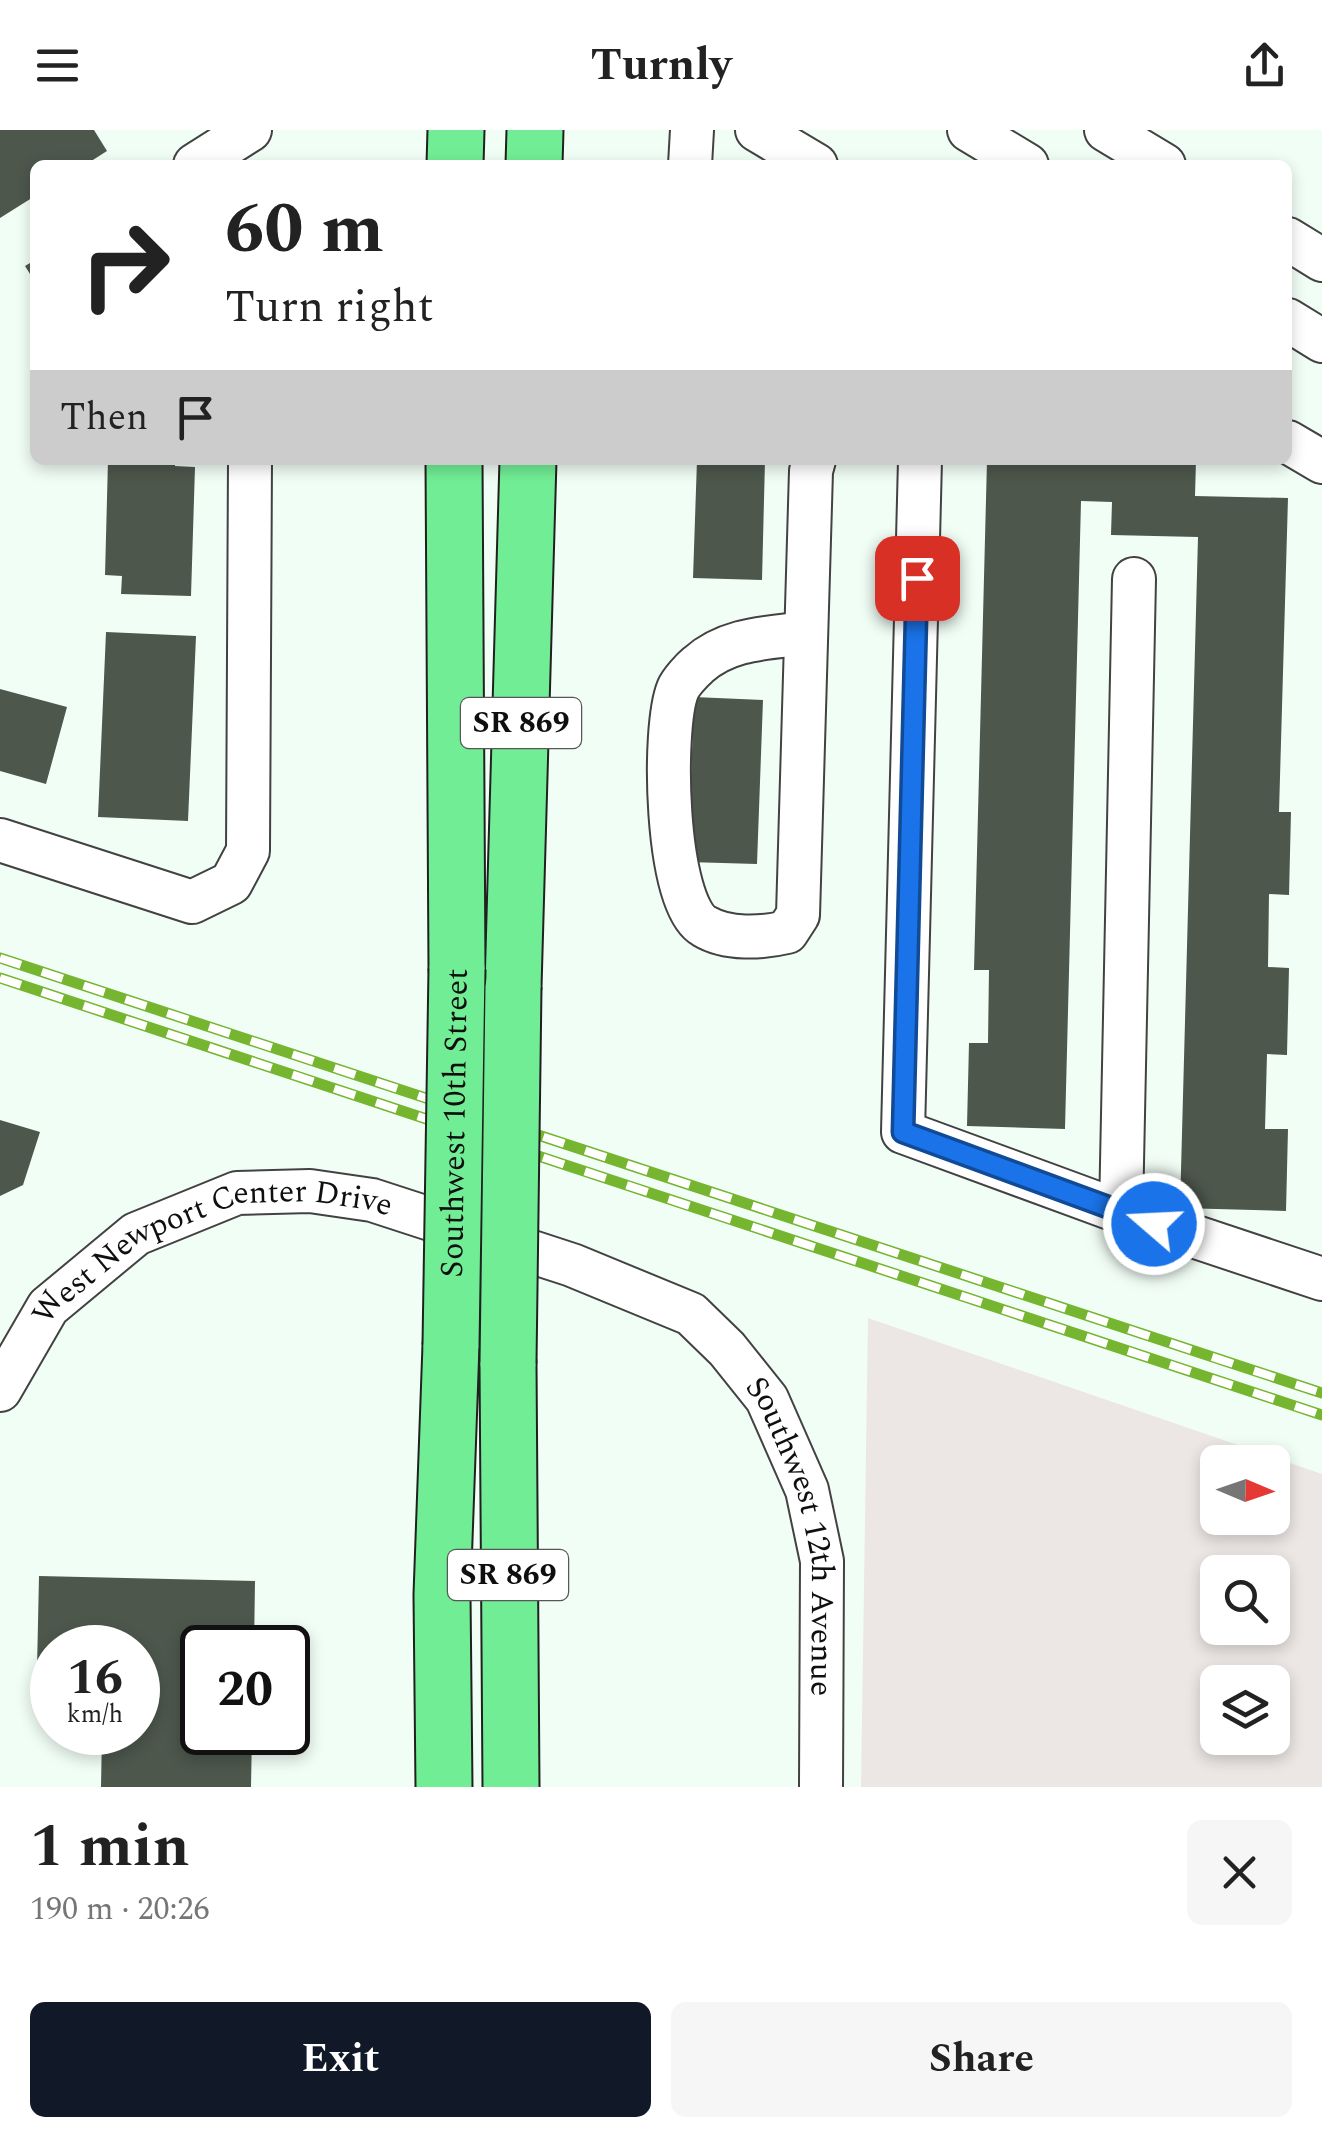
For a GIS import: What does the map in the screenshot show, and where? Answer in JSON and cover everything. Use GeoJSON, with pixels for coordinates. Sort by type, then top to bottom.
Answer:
{"type":"FeatureCollection","features":[{"type":"Feature","properties":{"kind":"main road"},"geometry":{"type":"LineString","coordinates":[[455,160],[456,130]]}},
{"type":"Feature","properties":{"kind":"main road"},"geometry":{"type":"LineString","coordinates":[[534,160],[535,130]]}},
{"type":"Feature","properties":{"kind":"main road","name":"Southwest 10th Street"},"geometry":{"type":"LineString","coordinates":[[444,1787],[442,1595],[451,1345],[457,968],[454,465]]}},
{"type":"Feature","properties":{"kind":"main road","name":"Southwest 10th Street"},"geometry":{"type":"LineString","coordinates":[[511,1787],[508,1363],[513,987],[528,465]]}},
{"type":"Feature","properties":{"kind":"street"},"geometry":{"type":"LineString","coordinates":[[203,160],[251,130]]}},
{"type":"Feature","properties":{"kind":"street"},"geometry":{"type":"LineString","coordinates":[[251,130],[251,160]]}},
{"type":"Feature","properties":{"kind":"street"},"geometry":{"type":"LineString","coordinates":[[690,160],[692,130]]}},
{"type":"Feature","properties":{"kind":"street"},"geometry":{"type":"LineString","coordinates":[[757,130],[808,160]]}},
{"type":"Feature","properties":{"kind":"street"},"geometry":{"type":"LineString","coordinates":[[969,130],[1012,160]]}},
{"type":"Feature","properties":{"kind":"street"},"geometry":{"type":"LineString","coordinates":[[1115,132],[1157,160]]}},
{"type":"Feature","properties":{"kind":"street"},"geometry":{"type":"LineString","coordinates":[[1292,241],[1322,260]]}},
{"type":"Feature","properties":{"kind":"street"},"geometry":{"type":"LineString","coordinates":[[1292,322],[1322,340]]}},
{"type":"Feature","properties":{"kind":"street"},"geometry":{"type":"LineString","coordinates":[[1292,444],[1322,462]]}},
{"type":"Feature","properties":{"kind":"street"},"geometry":{"type":"LineString","coordinates":[[0,840],[192,902],[230,883],[248,851],[250,465]]}},
{"type":"Feature","properties":{"kind":"street"},"geometry":{"type":"LineString","coordinates":[[806,633],[739,641],[699,664],[678,689],[670,749],[676,868],[687,908],[703,926],[742,936],[769,936],[786,932],[798,915],[813,465]]}},
{"type":"Feature","properties":{"kind":"street"},"geometry":{"type":"LineString","coordinates":[[920,465],[903,1132],[1121,1212],[1322,1279]]}},
{"type":"Feature","properties":{"kind":"street"},"geometry":{"type":"LineString","coordinates":[[1121,1212],[1134,578]]}},
{"type":"Feature","properties":{"kind":"street","name":"West Newport Center Drive"},"geometry":{"type":"LineString","coordinates":[[0,1390],[48,1307],[136,1234],[236,1193],[310,1191],[372,1200],[572,1265],[691,1314]]}},
{"type":"Feature","properties":{"kind":"street","name":"Southwest 12th Avenue"},"geometry":{"type":"LineString","coordinates":[[691,1314],[768,1399],[807,1490],[822,1561],[821,1787]]}},
{"type":"Feature","properties":{"kind":"shaded area"},"geometry":{"type":"Polygon","coordinates":[[[868,1318],[1238,1445],[1200,1445],[1200,1535],[1290,1535],[1290,1463],[1322,1474],[1322,1787],[861,1787],[868,1318]]]}},
{"type":"Feature","properties":{"kind":"building"},"geometry":{"type":"Polygon","coordinates":[[[0,130],[94,130],[107,151],[93,160],[30,160],[30,199],[0,218],[0,130]]]}},
{"type":"Feature","properties":{"kind":"building"},"geometry":{"type":"Polygon","coordinates":[[[108,465],[195,467],[191,596],[121,594],[122,576],[105,575],[108,465]]]}},
{"type":"Feature","properties":{"kind":"building"},"geometry":{"type":"Polygon","coordinates":[[[697,465],[765,465],[762,580],[693,578],[697,465]]]}},
{"type":"Feature","properties":{"kind":"building"},"geometry":{"type":"Polygon","coordinates":[[[987,465],[1196,465],[1195,496],[1288,498],[1279,812],[1291,812],[1289,895],[1269,894],[1268,967],[1289,968],[1287,1055],[1267,1054],[1265,1129],[1288,1129],[1286,1211],[1180,1208],[1198,537],[1111,535],[1112,502],[1081,501],[1065,1129],[967,1126],[969,1043],[988,1043],[989,970],[974,970],[987,465]]]}},
{"type":"Feature","properties":{"kind":"building"},"geometry":{"type":"Polygon","coordinates":[[[106,632],[196,636],[188,821],[98,817],[106,632]]]}},
{"type":"Feature","properties":{"kind":"building"},"geometry":{"type":"Polygon","coordinates":[[[0,689],[67,707],[46,784],[0,771],[0,689]]]}},
{"type":"Feature","properties":{"kind":"building"},"geometry":{"type":"Polygon","coordinates":[[[694,697],[763,700],[757,864],[688,862],[694,697]]]}},
{"type":"Feature","properties":{"kind":"building"},"geometry":{"type":"Polygon","coordinates":[[[0,1120],[40,1132],[23,1185],[0,1196],[0,1120]]]}},
{"type":"Feature","properties":{"kind":"building"},"geometry":{"type":"Polygon","coordinates":[[[39,1576],[255,1581],[254,1625],[180,1625],[180,1755],[252,1755],[251,1787],[101,1787],[102,1755],[160,1755],[160,1625],[38,1625],[39,1576]]]}},
{"type":"Feature","properties":{"kind":"railway"},"geometry":{"type":"LineString","coordinates":[[0,958],[1322,1393]]}},
{"type":"Feature","properties":{"kind":"railway"},"geometry":{"type":"LineString","coordinates":[[0,978],[1322,1415]]}},
{"type":"Feature","properties":{"kind":"route"},"geometry":{"type":"LineString","coordinates":[[917,578],[903,1132],[1154,1224]]}}]}
